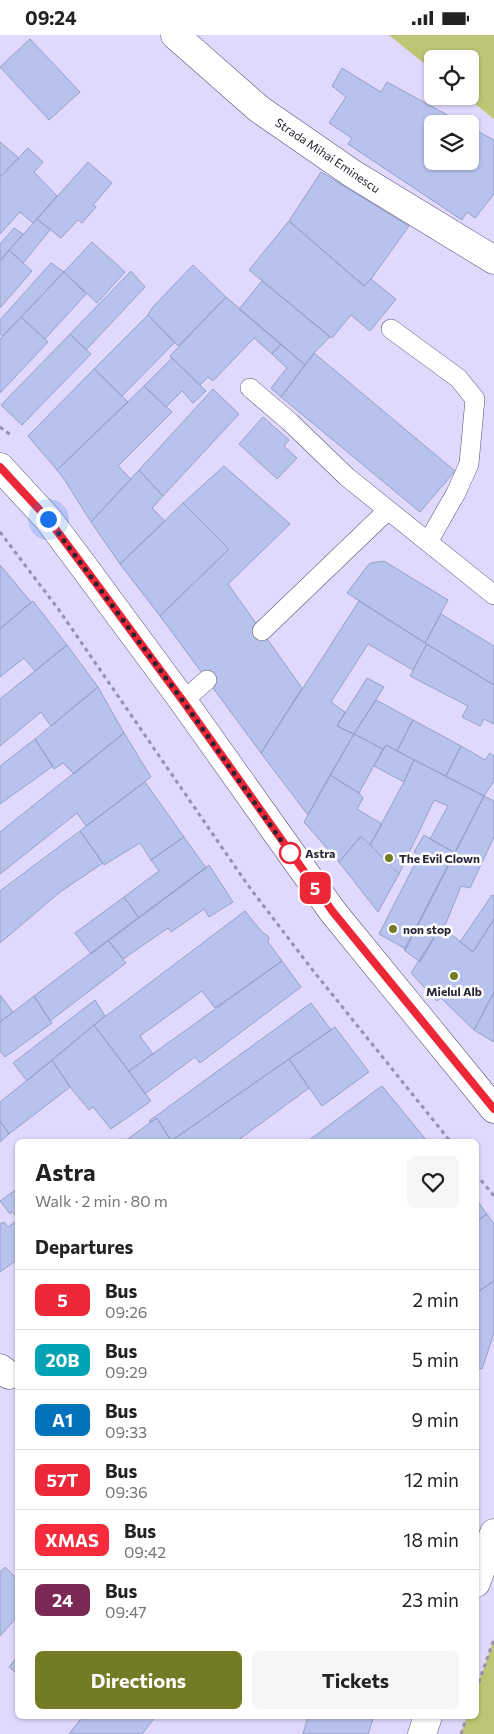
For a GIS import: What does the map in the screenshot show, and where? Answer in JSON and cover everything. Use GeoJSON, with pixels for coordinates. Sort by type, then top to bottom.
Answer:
{"type":"FeatureCollection","features":[{"type":"Feature","properties":{"kind":"main road","name":"Strada Mihai Eminescu"},"geometry":{"type":"LineString","coordinates":[[175,35],[259,109],[353,174],[494,260]]}},
{"type":"Feature","properties":{"kind":"main road"},"geometry":{"type":"LineString","coordinates":[[0,467],[48,519],[183,701],[333,912],[494,1109]]}},
{"type":"Feature","properties":{"kind":"main road"},"geometry":{"type":"LineString","coordinates":[[479,1575],[494,1533]]}},
{"type":"Feature","properties":{"kind":"main road"},"geometry":{"type":"LineString","coordinates":[[422,1734],[427,1719]]}},
{"type":"Feature","properties":{"kind":"lane"},"geometry":{"type":"LineString","coordinates":[[391,329],[458,378],[475,399],[469,464],[456,493],[428,542]]}},
{"type":"Feature","properties":{"kind":"lane"},"geometry":{"type":"LineString","coordinates":[[250,387],[290,422],[347,477],[494,595]]}},
{"type":"Feature","properties":{"kind":"lane"},"geometry":{"type":"LineString","coordinates":[[262,631],[388,510]]}},
{"type":"Feature","properties":{"kind":"lane"},"geometry":{"type":"LineString","coordinates":[[183,701],[207,680]]}},
{"type":"Feature","properties":{"kind":"path"},"geometry":{"type":"LineString","coordinates":[[0,532],[59,610],[247,885],[311,969],[448,1139]]}},
{"type":"Feature","properties":{"kind":"path"},"geometry":{"type":"LineString","coordinates":[[479,1178],[494,1196]]}},
{"type":"Feature","properties":{"kind":"path"},"geometry":{"type":"LineString","coordinates":[[479,1681],[494,1639]]}},
{"type":"Feature","properties":{"kind":"path"},"geometry":{"type":"LineString","coordinates":[[461,1734],[466,1719]]}},
{"type":"Feature","properties":{"kind":"green space"},"geometry":{"type":"Polygon","coordinates":[[[389,35],[494,35],[494,119],[476,105],[479,105],[479,50],[424,50],[424,63],[389,35]]]}},
{"type":"Feature","properties":{"kind":"green space"},"geometry":{"type":"Polygon","coordinates":[[[494,1639],[494,1734],[461,1734],[466,1719],[479,1719],[479,1682],[494,1639]]]}},
{"type":"Feature","properties":{"kind":"building"},"geometry":{"type":"Polygon","coordinates":[[[30,39],[80,92],[49,120],[0,67],[30,39]]]}},
{"type":"Feature","properties":{"kind":"building"},"geometry":{"type":"Polygon","coordinates":[[[342,68],[381,92],[387,82],[424,102],[424,105],[429,105],[448,115],[424,115],[424,170],[479,170],[479,132],[494,140],[494,194],[475,218],[467,212],[462,220],[348,144],[352,138],[329,123],[346,97],[332,86],[342,68]]]}},
{"type":"Feature","properties":{"kind":"building"},"geometry":{"type":"Polygon","coordinates":[[[0,142],[19,158],[0,177],[0,142]]]}},
{"type":"Feature","properties":{"kind":"building"},"geometry":{"type":"Polygon","coordinates":[[[28,148],[43,162],[34,172],[57,196],[33,223],[20,212],[0,234],[0,177],[28,148]]]}},
{"type":"Feature","properties":{"kind":"building"},"geometry":{"type":"Polygon","coordinates":[[[88,162],[112,183],[93,205],[96,207],[82,223],[78,220],[61,238],[37,219],[88,162]]]}},
{"type":"Feature","properties":{"kind":"building"},"geometry":{"type":"Polygon","coordinates":[[[321,172],[409,226],[364,286],[289,221],[321,172]]]}},
{"type":"Feature","properties":{"kind":"building"},"geometry":{"type":"Polygon","coordinates":[[[37,219],[50,230],[23,263],[9,250],[37,219]]]}},
{"type":"Feature","properties":{"kind":"building"},"geometry":{"type":"Polygon","coordinates":[[[289,221],[364,286],[371,279],[396,299],[370,331],[351,315],[332,338],[249,270],[289,221]]]}},
{"type":"Feature","properties":{"kind":"building"},"geometry":{"type":"Polygon","coordinates":[[[14,228],[23,234],[0,261],[0,244],[14,228]]]}},
{"type":"Feature","properties":{"kind":"building"},"geometry":{"type":"Polygon","coordinates":[[[92,242],[125,272],[97,303],[64,272],[92,242]]]}},
{"type":"Feature","properties":{"kind":"building"},"geometry":{"type":"Polygon","coordinates":[[[9,250],[32,271],[0,308],[0,261],[9,250]]]}},
{"type":"Feature","properties":{"kind":"building"},"geometry":{"type":"Polygon","coordinates":[[[51,263],[64,272],[3,336],[0,334],[0,320],[51,263]]]}},
{"type":"Feature","properties":{"kind":"building"},"geometry":{"type":"Polygon","coordinates":[[[193,265],[226,297],[178,346],[148,315],[152,308],[193,265]]]}},
{"type":"Feature","properties":{"kind":"building"},"geometry":{"type":"Polygon","coordinates":[[[131,271],[145,287],[86,350],[70,334],[131,271]]]}},
{"type":"Feature","properties":{"kind":"building"},"geometry":{"type":"Polygon","coordinates":[[[64,272],[86,294],[45,339],[21,317],[64,272]]]}},
{"type":"Feature","properties":{"kind":"building"},"geometry":{"type":"Polygon","coordinates":[[[262,281],[330,337],[305,365],[239,309],[262,281]]]}},
{"type":"Feature","properties":{"kind":"building"},"geometry":{"type":"Polygon","coordinates":[[[226,297],[281,344],[272,354],[254,338],[213,381],[208,377],[200,385],[170,356],[226,297]]]}},
{"type":"Feature","properties":{"kind":"building"},"geometry":{"type":"Polygon","coordinates":[[[148,315],[175,342],[122,396],[94,369],[148,315]]]}},
{"type":"Feature","properties":{"kind":"building"},"geometry":{"type":"Polygon","coordinates":[[[21,317],[48,342],[0,393],[0,339],[21,317]]]}},
{"type":"Feature","properties":{"kind":"building"},"geometry":{"type":"Polygon","coordinates":[[[70,334],[91,354],[22,425],[1,405],[70,334]]]}},
{"type":"Feature","properties":{"kind":"building"},"geometry":{"type":"Polygon","coordinates":[[[281,344],[305,365],[281,397],[271,388],[287,368],[272,354],[281,344]]]}},
{"type":"Feature","properties":{"kind":"building"},"geometry":{"type":"Polygon","coordinates":[[[314,353],[455,471],[420,512],[281,397],[314,353]]]}},
{"type":"Feature","properties":{"kind":"building"},"geometry":{"type":"Polygon","coordinates":[[[172,358],[206,391],[193,403],[182,391],[166,407],[144,386],[172,358]]]}},
{"type":"Feature","properties":{"kind":"building"},"geometry":{"type":"Polygon","coordinates":[[[94,369],[128,402],[57,470],[28,436],[94,369]]]}},
{"type":"Feature","properties":{"kind":"building"},"geometry":{"type":"Polygon","coordinates":[[[144,386],[172,412],[118,466],[131,479],[91,522],[57,470],[144,386]]]}},
{"type":"Feature","properties":{"kind":"building"},"geometry":{"type":"Polygon","coordinates":[[[213,389],[239,414],[163,496],[139,470],[213,389]]]}},
{"type":"Feature","properties":{"kind":"building"},"geometry":{"type":"Polygon","coordinates":[[[263,417],[289,440],[284,446],[297,458],[277,479],[239,444],[263,417]]]}},
{"type":"Feature","properties":{"kind":"building"},"geometry":{"type":"Polygon","coordinates":[[[224,466],[290,524],[228,584],[302,688],[261,753],[160,616],[229,549],[183,503],[224,466]]]}},
{"type":"Feature","properties":{"kind":"building"},"geometry":{"type":"Polygon","coordinates":[[[139,470],[163,496],[152,508],[165,521],[120,564],[91,522],[139,470]]]}},
{"type":"Feature","properties":{"kind":"building"},"geometry":{"type":"Polygon","coordinates":[[[183,503],[229,549],[160,616],[120,564],[183,503]]]}},
{"type":"Feature","properties":{"kind":"building"},"geometry":{"type":"Polygon","coordinates":[[[384,561],[448,600],[425,643],[347,593],[368,565],[384,561]]]}},
{"type":"Feature","properties":{"kind":"building"},"geometry":{"type":"Polygon","coordinates":[[[0,565],[31,602],[0,629],[0,565]]]}},
{"type":"Feature","properties":{"kind":"building"},"geometry":{"type":"Polygon","coordinates":[[[33,601],[67,645],[35,671],[24,658],[0,677],[0,629],[33,601]]]}},
{"type":"Feature","properties":{"kind":"building"},"geometry":{"type":"Polygon","coordinates":[[[359,601],[427,644],[413,670],[368,644],[331,702],[345,712],[337,726],[354,734],[308,815],[261,753],[359,601]]]}},
{"type":"Feature","properties":{"kind":"building"},"geometry":{"type":"Polygon","coordinates":[[[441,614],[494,646],[494,685],[425,643],[441,614]]]}},
{"type":"Feature","properties":{"kind":"building"},"geometry":{"type":"Polygon","coordinates":[[[427,644],[494,685],[494,724],[484,719],[480,726],[462,717],[468,706],[410,676],[427,644]]]}},
{"type":"Feature","properties":{"kind":"building"},"geometry":{"type":"Polygon","coordinates":[[[67,645],[98,687],[51,726],[41,712],[0,746],[0,699],[67,645]]]}},
{"type":"Feature","properties":{"kind":"building"},"geometry":{"type":"Polygon","coordinates":[[[367,678],[384,687],[354,734],[337,726],[367,678]]]}},
{"type":"Feature","properties":{"kind":"building"},"geometry":{"type":"Polygon","coordinates":[[[98,687],[124,733],[74,774],[63,763],[54,769],[35,739],[98,687]]]}},
{"type":"Feature","properties":{"kind":"building"},"geometry":{"type":"Polygon","coordinates":[[[376,700],[413,720],[397,751],[386,745],[383,749],[354,734],[376,700]]]}},
{"type":"Feature","properties":{"kind":"building"},"geometry":{"type":"Polygon","coordinates":[[[413,720],[461,746],[446,776],[397,751],[413,720]]]}},
{"type":"Feature","properties":{"kind":"building"},"geometry":{"type":"Polygon","coordinates":[[[124,733],[151,777],[86,826],[77,813],[0,874],[0,832],[124,733]]]}},
{"type":"Feature","properties":{"kind":"building"},"geometry":{"type":"Polygon","coordinates":[[[354,734],[383,749],[359,793],[330,775],[354,734]]]}},
{"type":"Feature","properties":{"kind":"building"},"geometry":{"type":"Polygon","coordinates":[[[35,739],[53,766],[0,804],[0,766],[35,739]]]}},
{"type":"Feature","properties":{"kind":"building"},"geometry":{"type":"Polygon","coordinates":[[[386,745],[414,760],[404,782],[374,766],[386,745]]]}},
{"type":"Feature","properties":{"kind":"building"},"geometry":{"type":"Polygon","coordinates":[[[461,746],[485,760],[490,753],[494,756],[494,781],[484,796],[446,776],[461,746]]]}},
{"type":"Feature","properties":{"kind":"building"},"geometry":{"type":"Polygon","coordinates":[[[414,760],[484,796],[455,853],[430,839],[448,806],[434,800],[399,874],[370,845],[414,760]]]}},
{"type":"Feature","properties":{"kind":"building"},"geometry":{"type":"Polygon","coordinates":[[[330,775],[359,793],[363,798],[357,809],[382,824],[370,845],[361,836],[339,862],[304,822],[330,775]]]}},
{"type":"Feature","properties":{"kind":"building"},"geometry":{"type":"Polygon","coordinates":[[[145,782],[184,837],[151,860],[140,843],[104,865],[80,831],[145,782]]]}},
{"type":"Feature","properties":{"kind":"building"},"geometry":{"type":"Polygon","coordinates":[[[484,796],[494,801],[494,837],[470,888],[461,886],[444,928],[441,926],[420,962],[404,950],[484,796]]]}},
{"type":"Feature","properties":{"kind":"building"},"geometry":{"type":"Polygon","coordinates":[[[80,831],[103,863],[60,892],[0,943],[0,891],[80,831]]]}},
{"type":"Feature","properties":{"kind":"building"},"geometry":{"type":"Polygon","coordinates":[[[424,835],[455,853],[406,949],[379,934],[419,856],[414,852],[424,835]]]}},
{"type":"Feature","properties":{"kind":"building"},"geometry":{"type":"Polygon","coordinates":[[[361,836],[399,874],[378,912],[339,862],[361,836]]]}},
{"type":"Feature","properties":{"kind":"building"},"geometry":{"type":"Polygon","coordinates":[[[184,837],[206,868],[139,918],[124,897],[159,871],[151,860],[184,837]]]}},
{"type":"Feature","properties":{"kind":"building"},"geometry":{"type":"Polygon","coordinates":[[[209,865],[233,902],[209,917],[204,909],[171,932],[168,928],[123,959],[108,940],[209,865]]]}},
{"type":"Feature","properties":{"kind":"building"},"geometry":{"type":"Polygon","coordinates":[[[492,895],[494,896],[494,919],[473,952],[460,942],[492,895]]]}},
{"type":"Feature","properties":{"kind":"building"},"geometry":{"type":"Polygon","coordinates":[[[124,897],[139,918],[91,954],[75,933],[124,897]]]}},
{"type":"Feature","properties":{"kind":"building"},"geometry":{"type":"Polygon","coordinates":[[[245,911],[262,932],[267,935],[269,938],[268,942],[282,961],[215,1008],[202,991],[140,1036],[153,1054],[129,1071],[94,1025],[245,911]]]}},
{"type":"Feature","properties":{"kind":"building","name":"Mielul Alb"},"geometry":{"type":"Polygon","coordinates":[[[494,919],[494,992],[474,1030],[441,998],[437,1001],[411,973],[441,926],[473,952],[494,919]]]}},
{"type":"Feature","properties":{"kind":"building"},"geometry":{"type":"Polygon","coordinates":[[[108,940],[126,963],[50,1021],[34,996],[108,940]]]}},
{"type":"Feature","properties":{"kind":"building"},"geometry":{"type":"Polygon","coordinates":[[[282,961],[301,987],[200,1063],[195,1057],[145,1094],[129,1071],[282,961]]]}},
{"type":"Feature","properties":{"kind":"building"},"geometry":{"type":"Polygon","coordinates":[[[494,992],[494,1042],[474,1030],[494,992]]]}},
{"type":"Feature","properties":{"kind":"building"},"geometry":{"type":"Polygon","coordinates":[[[0,995],[13,1012],[0,1022],[0,995]]]}},
{"type":"Feature","properties":{"kind":"building"},"geometry":{"type":"Polygon","coordinates":[[[34,996],[52,1023],[5,1057],[0,1051],[0,1022],[34,996]]]}},
{"type":"Feature","properties":{"kind":"building"},"geometry":{"type":"Polygon","coordinates":[[[95,1000],[105,1016],[27,1081],[13,1063],[95,1000]]]}},
{"type":"Feature","properties":{"kind":"building"},"geometry":{"type":"Polygon","coordinates":[[[311,1003],[331,1030],[174,1139],[170,1139],[157,1118],[151,1122],[149,1121],[311,1003]]]}},
{"type":"Feature","properties":{"kind":"building"},"geometry":{"type":"Polygon","coordinates":[[[94,1025],[151,1101],[111,1129],[93,1107],[89,1110],[70,1087],[52,1060],[94,1025]]]}},
{"type":"Feature","properties":{"kind":"building"},"geometry":{"type":"Polygon","coordinates":[[[335,1027],[369,1072],[322,1106],[289,1059],[335,1027]]]}},
{"type":"Feature","properties":{"kind":"building"},"geometry":{"type":"Polygon","coordinates":[[[289,1059],[309,1088],[240,1139],[174,1139],[289,1059]]]}},
{"type":"Feature","properties":{"kind":"building"},"geometry":{"type":"Polygon","coordinates":[[[52,1060],[70,1087],[9,1134],[0,1121],[0,1102],[52,1060]]]}},
{"type":"Feature","properties":{"kind":"building"},"geometry":{"type":"Polygon","coordinates":[[[382,1086],[425,1139],[311,1139],[382,1086]]]}},
{"type":"Feature","properties":{"kind":"building"},"geometry":{"type":"Polygon","coordinates":[[[157,1118],[170,1139],[128,1139],[157,1118]]]}},
{"type":"Feature","properties":{"kind":"building"},"geometry":{"type":"Polygon","coordinates":[[[0,1121],[9,1134],[0,1142],[0,1121]]]}},
{"type":"Feature","properties":{"kind":"building"},"geometry":{"type":"Polygon","coordinates":[[[15,1190],[15,1215],[12,1211],[10,1214],[0,1201],[15,1190]]]}},
{"type":"Feature","properties":{"kind":"building"},"geometry":{"type":"Polygon","coordinates":[[[479,1203],[487,1214],[479,1220],[479,1203]]]}},
{"type":"Feature","properties":{"kind":"building"},"geometry":{"type":"Polygon","coordinates":[[[487,1214],[494,1224],[494,1281],[479,1291],[479,1220],[487,1214]]]}},
{"type":"Feature","properties":{"kind":"building"},"geometry":{"type":"Polygon","coordinates":[[[4,1222],[8,1227],[15,1222],[15,1261],[0,1272],[0,1224],[4,1222]]]}},
{"type":"Feature","properties":{"kind":"building"},"geometry":{"type":"Polygon","coordinates":[[[494,1281],[494,1333],[482,1369],[479,1368],[479,1291],[494,1281]]]}},
{"type":"Feature","properties":{"kind":"building"},"geometry":{"type":"Polygon","coordinates":[[[5,1567],[15,1577],[15,1619],[0,1636],[0,1572],[5,1567]]]}},
{"type":"Feature","properties":{"kind":"building"},"geometry":{"type":"Polygon","coordinates":[[[15,1660],[15,1672],[9,1667],[15,1660]]]}},
{"type":"Feature","properties":{"kind":"building"},"geometry":{"type":"Polygon","coordinates":[[[81,1719],[154,1719],[142,1734],[69,1734],[81,1719]]]}},
{"type":"Feature","properties":{"kind":"building"},"geometry":{"type":"Polygon","coordinates":[[[307,1719],[373,1719],[368,1734],[303,1734],[307,1719]]]}},
{"type":"Feature","properties":{"kind":"bus line","name":"5"},"geometry":{"type":"LineString","coordinates":[[0,467],[48,519],[84,567],[183,701],[333,912],[494,1109]]}},
{"type":"Feature","properties":{"kind":"place","name":"Astra"},"geometry":{"type":"Point","coordinates":[290,853]}},
{"type":"Feature","properties":{"kind":"place","name":"The Evil Clown"},"geometry":{"type":"Point","coordinates":[389,858]}},
{"type":"Feature","properties":{"kind":"place","name":"non stop"},"geometry":{"type":"Point","coordinates":[393,929]}},
{"type":"Feature","properties":{"kind":"place","name":"Mielul Alb"},"geometry":{"type":"Point","coordinates":[454,976]}},
{"type":"Feature","properties":{"kind":"route"},"geometry":{"type":"LineString","coordinates":[[48,519],[183,701],[290,853]]}}]}
